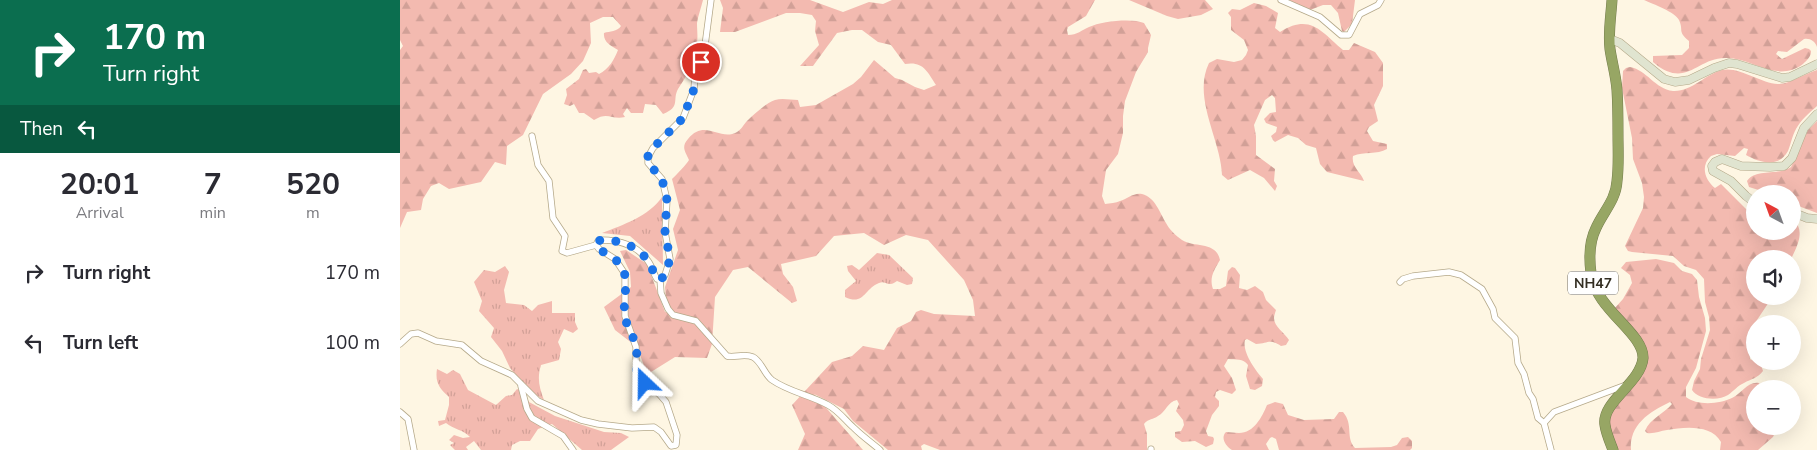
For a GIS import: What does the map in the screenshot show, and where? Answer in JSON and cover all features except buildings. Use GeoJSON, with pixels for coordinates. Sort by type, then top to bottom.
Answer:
{"type":"FeatureCollection","features":[{"type":"Feature","properties":{"kind":"highway","name":"NH47"},"geometry":{"type":"LineString","coordinates":[[1612,0],[1610,40],[1618,92],[1618,180],[1610,205],[1593,234],[1590,262],[1593,284],[1598,295],[1610,312],[1636,339],[1641,348],[1642,363],[1629,385],[1611,406],[1605,418],[1604,425],[1613,450]]}},
{"type":"Feature","properties":{"kind":"street"},"geometry":{"type":"LineString","coordinates":[[660,279],[665,275],[670,259],[665,232],[667,200],[662,179],[648,163],[648,156],[653,148],[683,118],[694,89],[695,76],[704,52],[710,0]]}},
{"type":"Feature","properties":{"kind":"street"},"geometry":{"type":"LineString","coordinates":[[1282,0],[1320,17],[1341,35],[1349,35],[1360,14],[1378,5],[1381,0]]}},
{"type":"Feature","properties":{"kind":"street"},"geometry":{"type":"LineString","coordinates":[[1610,40],[1620,44],[1664,78],[1675,82],[1690,80],[1729,63],[1782,78],[1787,78],[1817,64]]}},
{"type":"Feature","properties":{"kind":"street"},"geometry":{"type":"LineString","coordinates":[[1746,196],[1731,181],[1713,172],[1714,162],[1722,159],[1741,166],[1770,168],[1784,166],[1792,158],[1804,128],[1817,114]]}},
{"type":"Feature","properties":{"kind":"street"},"geometry":{"type":"LineString","coordinates":[[532,136],[538,165],[549,181],[553,218],[565,236],[562,251],[567,253],[596,245],[598,241],[622,242],[631,246],[646,259],[656,277],[660,279]]}},
{"type":"Feature","properties":{"kind":"street"},"geometry":{"type":"LineString","coordinates":[[1801,216],[1817,219]]}},
{"type":"Feature","properties":{"kind":"street"},"geometry":{"type":"LineString","coordinates":[[400,344],[411,334],[418,333],[436,340],[462,346],[481,361],[512,375],[538,401],[565,413],[598,424],[632,428],[654,427],[661,432],[671,446],[674,446],[677,435],[666,402],[642,380],[636,370],[636,347],[625,316],[625,274],[615,259],[596,245]]}},
{"type":"Feature","properties":{"kind":"street"},"geometry":{"type":"LineString","coordinates":[[1400,282],[1413,276],[1449,272],[1461,274],[1482,289],[1493,308],[1495,318],[1515,338],[1518,363],[1524,374],[1528,393],[1533,399],[1538,418],[1544,423],[1551,450]]}},
{"type":"Feature","properties":{"kind":"street"},"geometry":{"type":"LineString","coordinates":[[660,279],[661,293],[668,309],[673,315],[696,321],[726,356],[752,356],[759,362],[767,376],[772,380],[837,410],[854,428],[880,450]]}},
{"type":"Feature","properties":{"kind":"street"},"geometry":{"type":"LineString","coordinates":[[520,384],[527,409],[532,418],[563,436],[573,450]]}},
{"type":"Feature","properties":{"kind":"street"},"geometry":{"type":"LineString","coordinates":[[1544,423],[1554,412],[1629,385]]}},
{"type":"Feature","properties":{"kind":"street"},"geometry":{"type":"LineString","coordinates":[[400,412],[408,420],[414,450]]}},
{"type":"Feature","properties":{"kind":"green space"},"geometry":{"type":"Polygon","coordinates":[[[400,0],[703,0],[697,23],[695,56],[688,73],[676,93],[672,109],[663,114],[656,105],[645,104],[643,113],[631,113],[627,108],[623,114],[625,117],[603,116],[594,120],[584,113],[579,113],[574,104],[570,106],[564,104],[567,95],[566,89],[579,79],[583,70],[586,69],[589,73],[596,72],[599,74],[603,72],[613,61],[618,50],[606,41],[604,33],[621,26],[613,17],[603,17],[590,23],[591,43],[583,61],[571,74],[543,94],[523,135],[507,146],[506,165],[495,162],[481,182],[449,189],[439,183],[431,186],[423,199],[421,210],[407,212],[400,228],[400,50],[403,46],[400,40],[400,0]]]}},
{"type":"Feature","properties":{"kind":"green space"},"geometry":{"type":"Polygon","coordinates":[[[720,0],[810,0],[843,12],[869,2],[883,4],[892,0],[1095,0],[1086,16],[1068,27],[1068,35],[1109,22],[1125,20],[1144,23],[1151,35],[1148,52],[1136,72],[1125,101],[1123,133],[1118,154],[1106,170],[1102,196],[1105,204],[1118,202],[1136,194],[1147,196],[1154,202],[1167,225],[1177,236],[1187,242],[1210,247],[1218,254],[1220,260],[1212,278],[1213,289],[1220,289],[1226,286],[1228,271],[1232,267],[1240,275],[1239,288],[1247,290],[1255,286],[1263,292],[1266,300],[1276,310],[1274,321],[1289,340],[1286,345],[1281,346],[1271,342],[1256,344],[1247,339],[1245,340],[1245,350],[1253,366],[1263,379],[1262,386],[1255,390],[1250,389],[1246,376],[1248,365],[1242,360],[1228,359],[1224,366],[1232,378],[1236,390],[1232,394],[1220,390],[1216,392],[1215,397],[1219,401],[1219,406],[1212,415],[1206,431],[1208,436],[1213,437],[1213,444],[1206,447],[1195,441],[1182,442],[1175,437],[1175,432],[1181,431],[1184,425],[1183,420],[1176,411],[1179,404],[1177,400],[1171,403],[1161,414],[1144,424],[1147,434],[1147,450],[940,450],[924,444],[921,446],[922,450],[888,450],[853,421],[844,409],[814,394],[863,450],[798,450],[805,434],[792,405],[832,362],[852,356],[863,346],[884,350],[897,328],[911,321],[916,312],[921,310],[934,314],[975,316],[973,300],[964,280],[928,240],[906,235],[884,245],[864,233],[834,236],[816,256],[781,264],[783,274],[793,287],[797,301],[792,303],[748,267],[733,270],[715,297],[712,344],[707,358],[675,357],[651,372],[646,371],[637,347],[615,330],[604,307],[631,287],[630,272],[620,251],[626,250],[647,264],[665,312],[672,313],[666,299],[665,287],[678,250],[673,229],[680,210],[672,179],[689,160],[684,147],[694,133],[700,130],[725,134],[737,132],[757,112],[775,100],[798,100],[800,107],[816,105],[853,84],[874,60],[895,78],[915,87],[924,90],[936,85],[924,68],[916,64],[905,64],[891,45],[878,42],[862,30],[837,33],[813,66],[800,66],[819,45],[815,31],[816,21],[812,15],[786,13],[735,32],[720,32],[723,8],[720,0]]]}},
{"type":"Feature","properties":{"kind":"green space"},"geometry":{"type":"Polygon","coordinates":[[[1129,0],[1205,0],[1213,9],[1201,15],[1178,19],[1129,0]]]}},
{"type":"Feature","properties":{"kind":"green space"},"geometry":{"type":"Polygon","coordinates":[[[1289,0],[1355,0],[1352,24],[1344,32],[1342,31],[1338,13],[1331,5],[1323,5],[1310,10],[1289,0]]]}},
{"type":"Feature","properties":{"kind":"green space"},"geometry":{"type":"Polygon","coordinates":[[[1644,0],[1817,0],[1817,47],[1812,40],[1804,39],[1787,52],[1778,51],[1776,54],[1782,59],[1805,48],[1811,51],[1810,57],[1803,64],[1783,71],[1774,71],[1745,61],[1725,58],[1715,59],[1683,73],[1674,73],[1664,70],[1653,62],[1653,56],[1682,55],[1689,48],[1689,41],[1682,33],[1677,17],[1663,8],[1644,0]]]}},
{"type":"Feature","properties":{"kind":"green space"},"geometry":{"type":"Polygon","coordinates":[[[1254,3],[1266,6],[1278,13],[1275,28],[1280,32],[1300,24],[1315,27],[1343,50],[1349,50],[1354,43],[1375,52],[1383,63],[1383,86],[1374,105],[1378,121],[1369,127],[1367,131],[1373,141],[1387,144],[1387,149],[1353,156],[1355,166],[1364,181],[1327,172],[1320,164],[1316,148],[1306,145],[1298,138],[1288,135],[1275,142],[1271,136],[1276,132],[1277,127],[1266,123],[1264,119],[1270,113],[1276,112],[1275,98],[1272,95],[1265,100],[1254,125],[1256,155],[1275,169],[1274,181],[1277,186],[1275,191],[1264,178],[1250,170],[1228,180],[1222,175],[1217,148],[1205,105],[1205,76],[1209,63],[1217,59],[1234,62],[1242,60],[1246,55],[1248,50],[1244,40],[1231,30],[1231,17],[1228,13],[1232,9],[1240,10],[1254,3]]]}},
{"type":"Feature","properties":{"kind":"green space"},"geometry":{"type":"Polygon","coordinates":[[[1626,68],[1636,69],[1661,87],[1673,91],[1686,89],[1722,70],[1735,70],[1764,81],[1782,84],[1817,70],[1817,106],[1798,126],[1793,134],[1788,151],[1780,160],[1763,162],[1757,160],[1746,155],[1748,149],[1744,148],[1735,156],[1717,154],[1711,156],[1706,164],[1706,177],[1712,185],[1715,188],[1721,184],[1746,209],[1746,240],[1799,240],[1795,250],[1746,250],[1746,305],[1767,305],[1760,315],[1746,315],[1746,370],[1763,371],[1757,377],[1746,380],[1746,382],[1724,397],[1704,398],[1692,390],[1700,369],[1701,359],[1710,330],[1705,302],[1704,279],[1696,270],[1684,266],[1673,256],[1632,252],[1628,251],[1625,246],[1643,208],[1644,197],[1642,183],[1633,159],[1632,138],[1622,88],[1623,71],[1626,68]]]}},
{"type":"Feature","properties":{"kind":"green space"},"geometry":{"type":"Polygon","coordinates":[[[1817,121],[1817,213],[1801,207],[1801,185],[1748,185],[1747,181],[1761,173],[1786,170],[1791,167],[1808,130],[1817,121]]]}},
{"type":"Feature","properties":{"kind":"green space"},"geometry":{"type":"Polygon","coordinates":[[[662,197],[663,265],[630,236],[602,233],[643,215],[657,204],[662,197]]]}},
{"type":"Feature","properties":{"kind":"green space"},"geometry":{"type":"Polygon","coordinates":[[[877,253],[889,255],[913,278],[912,284],[907,285],[897,281],[891,284],[881,282],[860,298],[851,299],[845,297],[845,290],[856,281],[848,271],[847,266],[852,265],[859,270],[877,253]]]}},
{"type":"Feature","properties":{"kind":"green space"},"geometry":{"type":"Polygon","coordinates":[[[1656,259],[1674,263],[1682,271],[1692,274],[1697,280],[1706,331],[1696,368],[1686,387],[1686,397],[1702,403],[1721,402],[1735,396],[1746,387],[1746,435],[1774,435],[1758,450],[1720,450],[1721,442],[1717,436],[1697,428],[1681,428],[1647,433],[1645,431],[1647,427],[1672,404],[1670,402],[1648,415],[1637,426],[1631,441],[1631,450],[1618,450],[1607,418],[1632,385],[1645,346],[1639,335],[1614,309],[1623,299],[1632,283],[1630,275],[1621,268],[1626,262],[1656,259]]]}},
{"type":"Feature","properties":{"kind":"green space"},"geometry":{"type":"Polygon","coordinates":[[[505,266],[509,272],[504,290],[506,303],[524,305],[532,311],[538,305],[552,301],[552,313],[575,313],[575,322],[578,329],[573,333],[564,329],[558,342],[561,349],[559,360],[541,365],[539,382],[544,400],[531,392],[510,368],[502,351],[491,337],[494,328],[479,311],[482,301],[474,282],[484,270],[495,272],[505,266]]]}},
{"type":"Feature","properties":{"kind":"green space"},"geometry":{"type":"Polygon","coordinates":[[[437,369],[447,374],[453,370],[460,374],[468,390],[496,405],[506,396],[512,395],[517,389],[523,392],[529,402],[555,416],[604,432],[621,433],[629,437],[611,450],[582,450],[552,424],[538,429],[530,441],[520,441],[512,445],[511,450],[481,450],[474,441],[466,447],[468,450],[455,450],[450,445],[454,443],[449,440],[454,435],[463,438],[470,437],[446,423],[439,426],[438,421],[445,420],[449,397],[438,384],[437,369]]]}},
{"type":"Feature","properties":{"kind":"green space"},"geometry":{"type":"Polygon","coordinates":[[[1275,402],[1283,404],[1288,415],[1304,420],[1334,419],[1339,412],[1343,412],[1348,422],[1350,440],[1355,448],[1391,447],[1397,445],[1402,438],[1408,437],[1412,441],[1412,448],[1410,450],[1279,450],[1276,439],[1272,437],[1266,444],[1269,450],[1232,450],[1224,442],[1224,434],[1226,432],[1239,433],[1249,430],[1260,419],[1267,405],[1275,402]]]}},
{"type":"Feature","properties":{"kind":"route"},"geometry":{"type":"LineString","coordinates":[[645,383],[636,370],[636,347],[634,338],[625,320],[625,274],[615,259],[596,245],[601,240],[622,242],[635,248],[650,264],[657,279],[664,277],[670,256],[665,232],[667,196],[661,176],[654,172],[647,159],[648,154],[660,140],[673,130],[683,118],[685,108],[694,89],[695,76],[701,62]]}}]}
